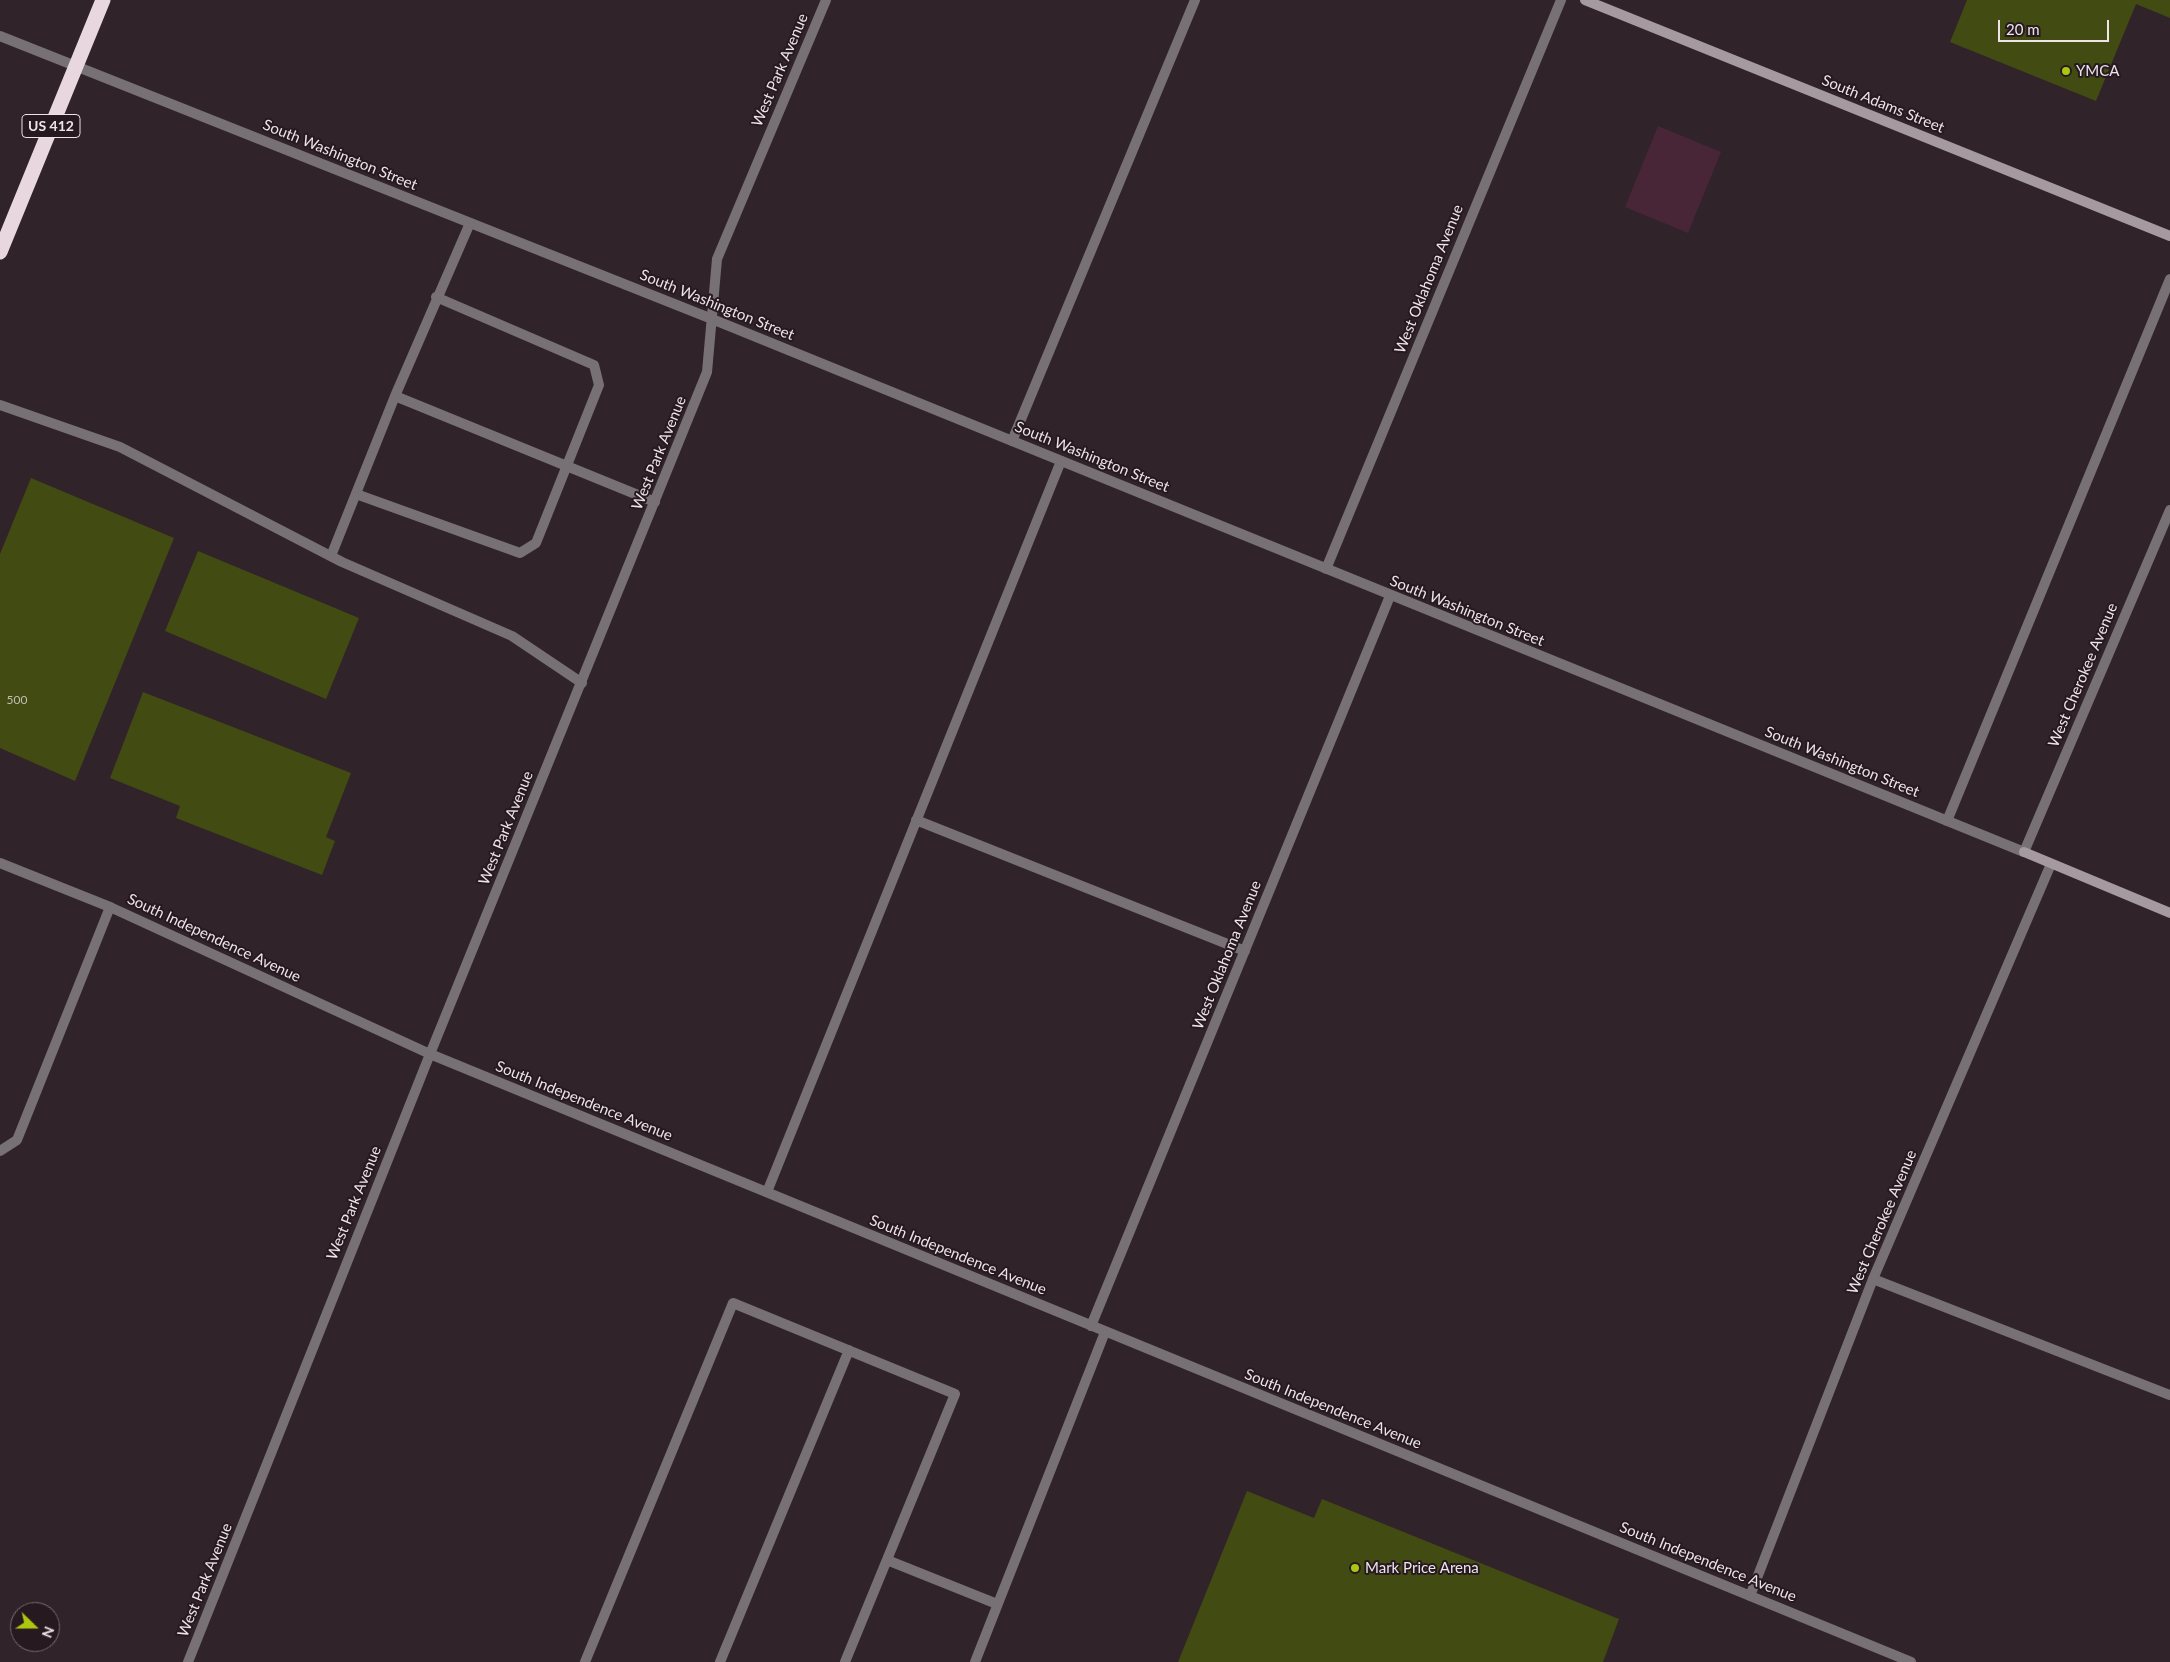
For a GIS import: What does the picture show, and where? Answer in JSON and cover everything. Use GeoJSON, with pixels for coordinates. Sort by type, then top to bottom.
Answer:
{"type":"FeatureCollection","features":[{"type":"Feature","properties":{"kind":"highway","name":"US 412"},"geometry":{"type":"LineString","coordinates":[[0,252],[102,0]]}},
{"type":"Feature","properties":{"kind":"street","name":"West Park Avenue"},"geometry":{"type":"LineString","coordinates":[[188,1662],[430,1054],[707,372],[717,259],[826,0]]}},
{"type":"Feature","properties":{"kind":"street"},"geometry":{"type":"LineString","coordinates":[[1012,441],[1195,0]]}},
{"type":"Feature","properties":{"kind":"street","name":"West Oklahoma Avenue"},"geometry":{"type":"LineString","coordinates":[[1326,569],[1560,0]]}},
{"type":"Feature","properties":{"kind":"street","name":"South Adams Street"},"geometry":{"type":"LineString","coordinates":[[1585,0],[2170,236]]}},
{"type":"Feature","properties":{"kind":"street","name":"South Washington Street"},"geometry":{"type":"LineString","coordinates":[[0,36],[712,319],[2170,913]]}},
{"type":"Feature","properties":{"kind":"street"},"geometry":{"type":"LineString","coordinates":[[331,556],[395,396],[470,223]]}},
{"type":"Feature","properties":{"kind":"street"},"geometry":{"type":"LineString","coordinates":[[1947,821],[2170,279]]}},
{"type":"Feature","properties":{"kind":"street"},"geometry":{"type":"LineString","coordinates":[[356,494],[520,553],[536,543],[598,385],[594,365],[436,298]]}},
{"type":"Feature","properties":{"kind":"street"},"geometry":{"type":"LineString","coordinates":[[395,396],[655,502]]}},
{"type":"Feature","properties":{"kind":"street"},"geometry":{"type":"LineString","coordinates":[[0,405],[120,447],[331,556],[512,636],[582,683]]}},
{"type":"Feature","properties":{"kind":"street"},"geometry":{"type":"LineString","coordinates":[[767,1192],[1061,461]]}},
{"type":"Feature","properties":{"kind":"street","name":"West Cherokee Avenue"},"geometry":{"type":"LineString","coordinates":[[2024,852],[2170,510]]}},
{"type":"Feature","properties":{"kind":"street","name":"West Oklahoma Avenue"},"geometry":{"type":"LineString","coordinates":[[1091,1326],[1390,596]]}},
{"type":"Feature","properties":{"kind":"street"},"geometry":{"type":"LineString","coordinates":[[916,820],[1245,951]]}},
{"type":"Feature","properties":{"kind":"street","name":"South Independence Avenue"},"geometry":{"type":"LineString","coordinates":[[0,864],[110,907],[430,1054],[1911,1662]]}},
{"type":"Feature","properties":{"kind":"street","name":"West Cherokee Avenue"},"geometry":{"type":"LineString","coordinates":[[1750,1596],[1873,1279],[2051,864]]}},
{"type":"Feature","properties":{"kind":"street"},"geometry":{"type":"LineString","coordinates":[[0,1151],[17,1140],[110,907]]}},
{"type":"Feature","properties":{"kind":"street"},"geometry":{"type":"LineString","coordinates":[[1873,1279],[2170,1395]]}},
{"type":"Feature","properties":{"kind":"street"},"geometry":{"type":"LineString","coordinates":[[585,1662],[733,1303],[955,1394],[845,1662]]}},
{"type":"Feature","properties":{"kind":"street"},"geometry":{"type":"LineString","coordinates":[[974,1662],[1105,1332]]}},
{"type":"Feature","properties":{"kind":"street"},"geometry":{"type":"LineString","coordinates":[[720,1662],[849,1350]]}},
{"type":"Feature","properties":{"kind":"street"},"geometry":{"type":"LineString","coordinates":[[887,1560],[997,1604]]}},
{"type":"Feature","properties":{"kind":"shaded area"},"geometry":{"type":"Polygon","coordinates":[[[1658,126],[1721,152],[1688,233],[1625,207],[1658,126]]]}},
{"type":"Feature","properties":{"kind":"building","name":"YMCA"},"geometry":{"type":"Polygon","coordinates":[[[1967,0],[2170,0],[2170,18],[2136,4],[2096,101],[1950,42],[1967,0]]]}},
{"type":"Feature","properties":{"kind":"building"},"geometry":{"type":"Polygon","coordinates":[[[31,478],[174,538],[75,781],[0,748],[0,554],[31,478]]]}},
{"type":"Feature","properties":{"kind":"building"},"geometry":{"type":"Polygon","coordinates":[[[198,551],[359,618],[326,699],[165,631],[198,551]]]}},
{"type":"Feature","properties":{"kind":"building"},"geometry":{"type":"Polygon","coordinates":[[[143,692],[351,773],[326,837],[335,841],[322,875],[176,818],[180,806],[110,778],[143,692]]]}},
{"type":"Feature","properties":{"kind":"building","name":"Mark Price Arena"},"geometry":{"type":"Polygon","coordinates":[[[1247,1491],[1314,1518],[1322,1499],[1619,1619],[1603,1662],[1178,1662],[1247,1491]]]}},
{"type":"Feature","properties":{"kind":"place","name":"YMCA"},"geometry":{"type":"Point","coordinates":[2066,71]}},
{"type":"Feature","properties":{"kind":"place","name":"Mark Price Arena"},"geometry":{"type":"Point","coordinates":[1355,1568]}}]}
